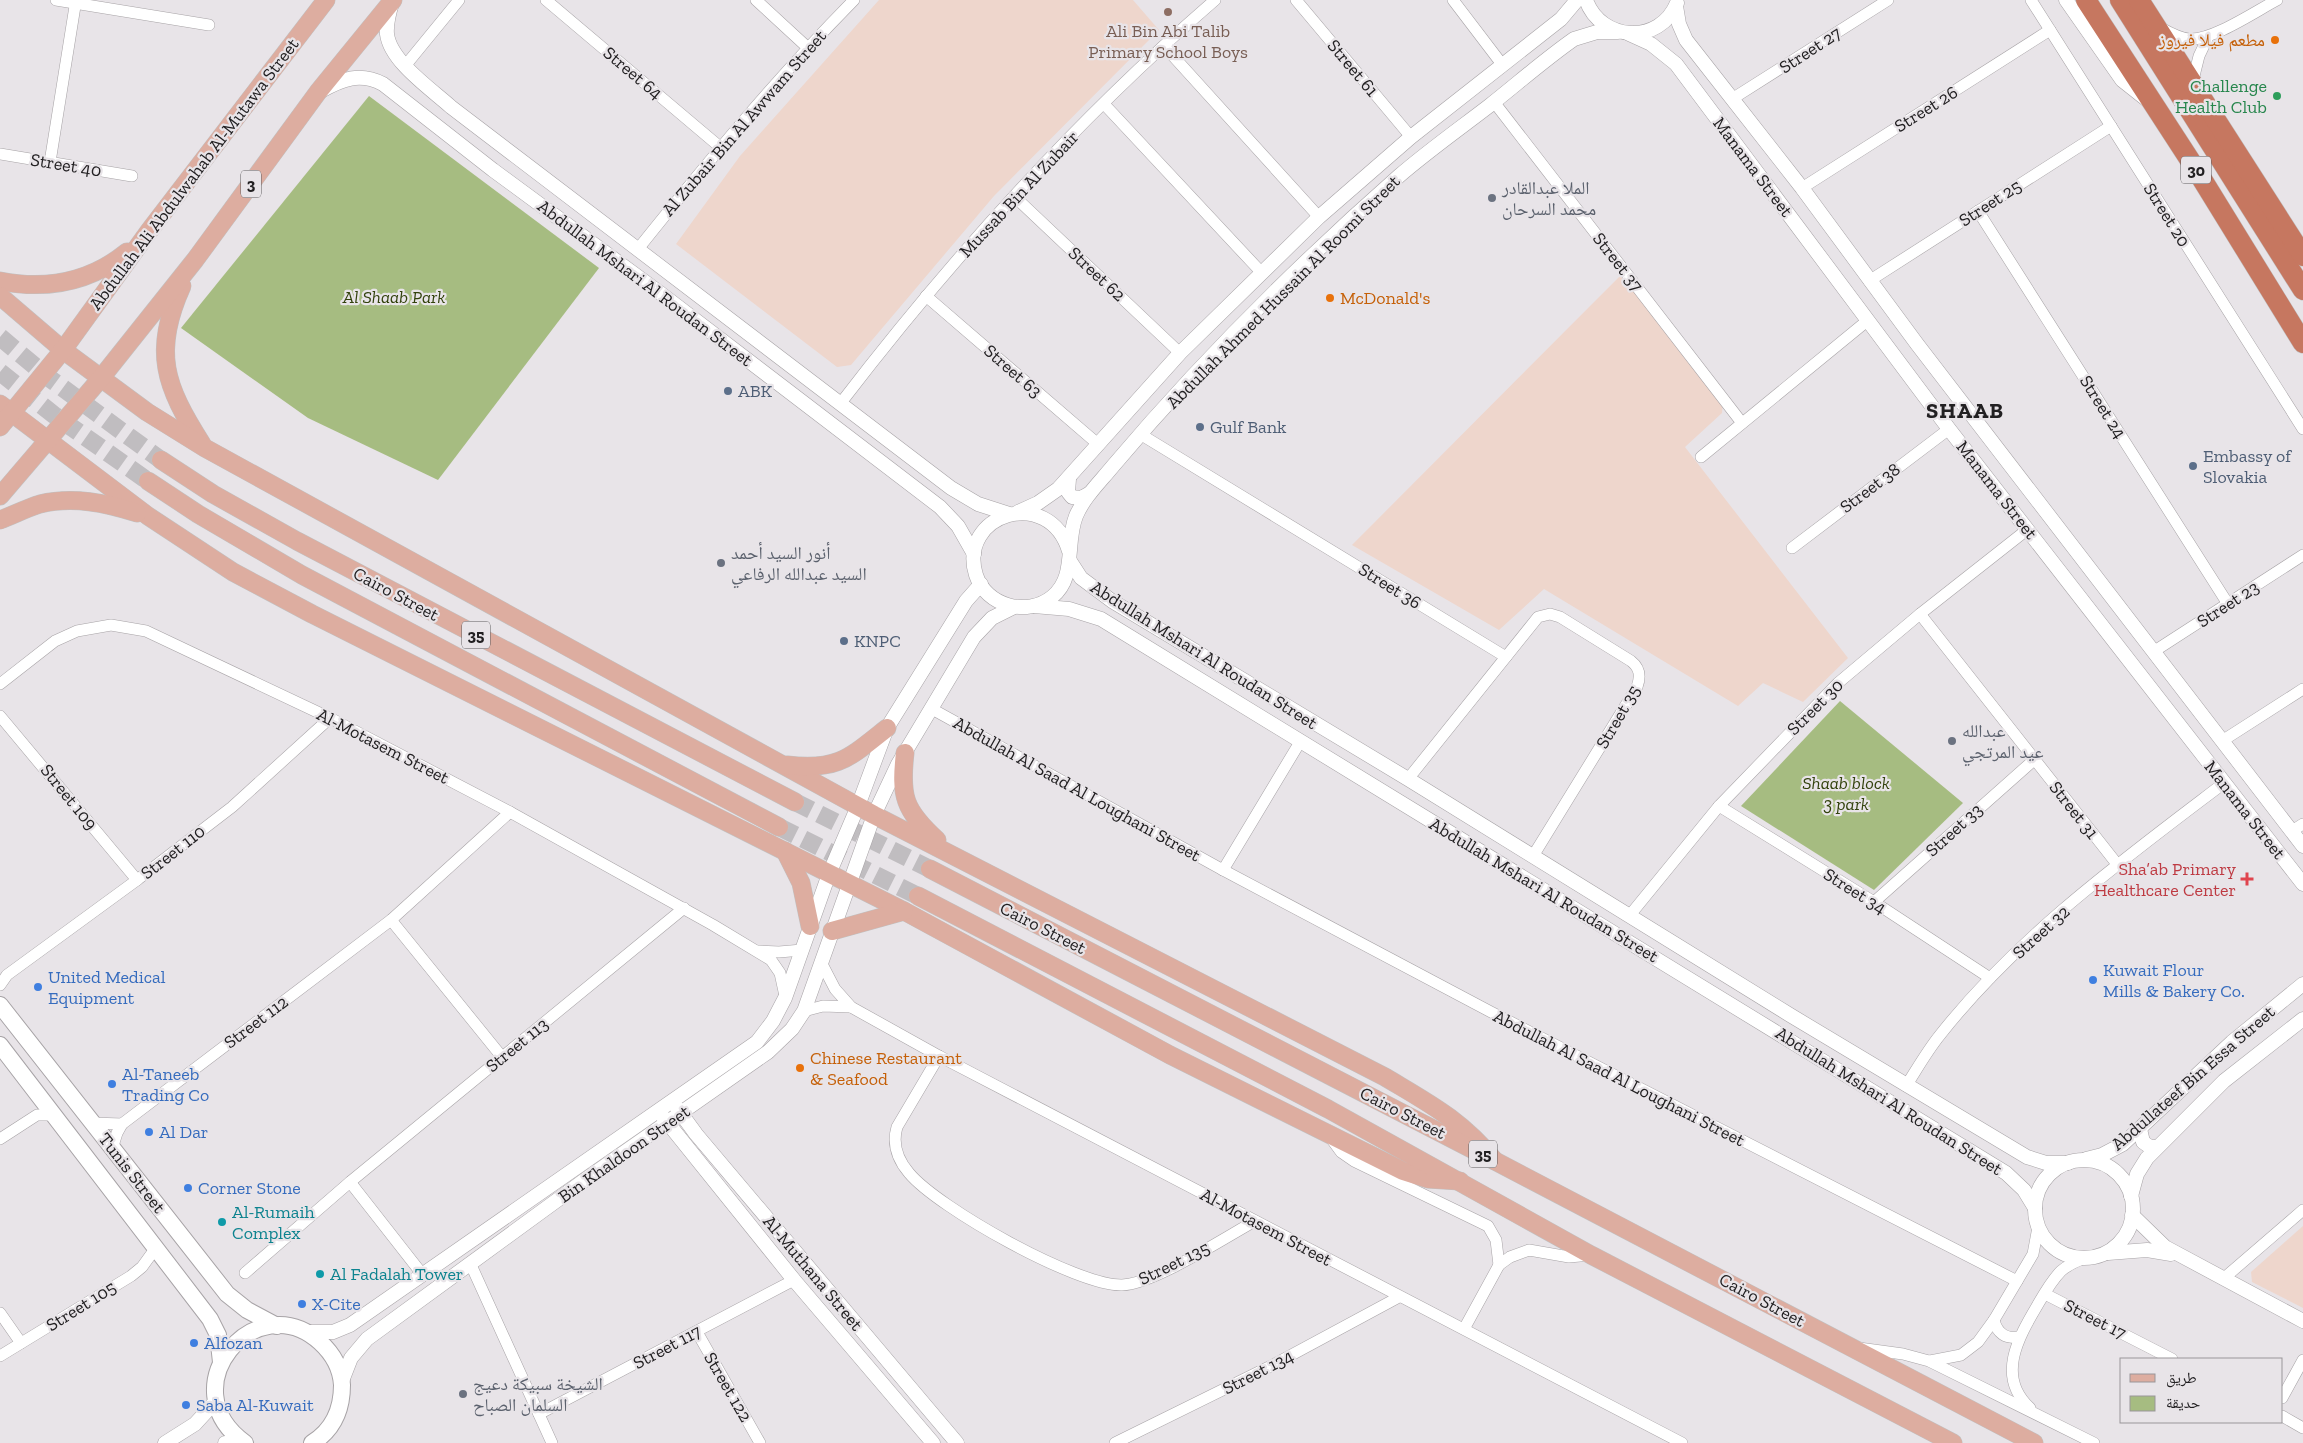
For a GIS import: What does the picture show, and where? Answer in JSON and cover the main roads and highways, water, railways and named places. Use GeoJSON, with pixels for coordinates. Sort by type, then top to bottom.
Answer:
{"type":"FeatureCollection","features":[{"type":"Feature","properties":{"kind":"highway","name":"30"},"geometry":{"type":"LineString","coordinates":[[2086,0],[2303,342]]}},
{"type":"Feature","properties":{"kind":"highway","name":"30"},"geometry":{"type":"LineString","coordinates":[[2120,0],[2303,290]]}},
{"type":"Feature","properties":{"kind":"highway"},"geometry":{"type":"LineString","coordinates":[[2139,0],[2303,256]]}},
{"type":"Feature","properties":{"kind":"main road","name":"Abdullah Ali Abdulwahab Al-Mutawa Street"},"geometry":{"type":"LineString","coordinates":[[6,409],[63,350],[149,231],[326,0]]}},
{"type":"Feature","properties":{"kind":"main road","name":"3"},"geometry":{"type":"LineString","coordinates":[[0,496],[101,378],[194,260],[318,92],[393,0]]}},
{"type":"Feature","properties":{"kind":"main road"},"geometry":{"type":"LineString","coordinates":[[0,281],[40,286],[81,278],[118,260],[149,231]]}},
{"type":"Feature","properties":{"kind":"main road"},"geometry":{"type":"LineString","coordinates":[[194,260],[171,314],[166,337],[165,364],[177,402],[204,448]]}},
{"type":"Feature","properties":{"kind":"main road"},"geometry":{"type":"LineString","coordinates":[[0,296],[63,350],[204,448],[874,815],[1416,1094],[1470,1132],[1495,1161]]}},
{"type":"Feature","properties":{"kind":"main road"},"geometry":{"type":"LineString","coordinates":[[0,427],[6,409],[148,516],[233,572],[312,614],[904,911],[1170,1055],[1415,1176],[1440,1181],[1460,1181]]}},
{"type":"Feature","properties":{"kind":"main road","name":"Cairo Street"},"geometry":{"type":"LineString","coordinates":[[161,460],[213,494],[297,541],[795,802]]}},
{"type":"Feature","properties":{"kind":"main road","name":"Cairo Street"},"geometry":{"type":"LineString","coordinates":[[148,482],[220,528],[302,575],[779,827]]}},
{"type":"Feature","properties":{"kind":"main road"},"geometry":{"type":"LineString","coordinates":[[0,520],[41,504],[74,500],[101,502],[148,516]]}},
{"type":"Feature","properties":{"kind":"main road"},"geometry":{"type":"LineString","coordinates":[[782,764],[806,766],[836,764],[860,751],[887,728]]}},
{"type":"Feature","properties":{"kind":"main road"},"geometry":{"type":"LineString","coordinates":[[905,753],[902,779],[908,809],[924,828],[952,854]]}},
{"type":"Feature","properties":{"kind":"main road"},"geometry":{"type":"LineString","coordinates":[[784,851],[801,883],[810,926]]}},
{"type":"Feature","properties":{"kind":"main road","name":"Cairo Street"},"geometry":{"type":"LineString","coordinates":[[930,870],[1495,1161],[2034,1443]]}},
{"type":"Feature","properties":{"kind":"main road","name":"Cairo Street"},"geometry":{"type":"LineString","coordinates":[[918,896],[1328,1109],[1591,1255],[1953,1443]]}},
{"type":"Feature","properties":{"kind":"main road"},"geometry":{"type":"LineString","coordinates":[[832,931],[904,911]]}},
{"type":"Feature","properties":{"kind":"main road","name":"Tunis Street"},"geometry":{"type":"LineString","coordinates":[[0,1005],[226,1294],[257,1316],[277,1326]]}},
{"type":"Feature","properties":{"kind":"main road","name":"Tunis Street"},"geometry":{"type":"LineString","coordinates":[[0,1045],[215,1326],[221,1345],[221,1362]]}},
{"type":"Feature","properties":{"kind":"main road"},"geometry":{"type":"LineString","coordinates":[[182,1283],[195,1293],[204,1295],[210,1293],[214,1288],[215,1279]]}},
{"type":"Feature","properties":{"kind":"main road"},"geometry":{"type":"LineString","coordinates":[[245,1443],[229,1429],[222,1419],[216,1400],[215,1384],[221,1362],[227,1352],[244,1336],[265,1327],[277,1326],[306,1332],[326,1347],[334,1358],[342,1381],[340,1405],[331,1425],[312,1443]]}},
{"type":"Feature","properties":{"kind":"main road"},"geometry":{"type":"LineString","coordinates":[[331,1425],[335,1443]]}},
{"type":"Feature","properties":{"kind":"tunnel"},"geometry":{"type":"LineString","coordinates":[[0,337],[49,378],[161,460]]}},
{"type":"Feature","properties":{"kind":"tunnel"},"geometry":{"type":"LineString","coordinates":[[0,372],[54,415],[148,481]]}},
{"type":"Feature","properties":{"kind":"tunnel"},"geometry":{"type":"LineString","coordinates":[[795,802],[930,869]]}},
{"type":"Feature","properties":{"kind":"tunnel"},"geometry":{"type":"LineString","coordinates":[[779,827],[918,896]]}},
{"type":"Feature","properties":{"kind":"place","name":"Ali Bin Abi Talib Primary School Boys"},"geometry":{"type":"Point","coordinates":[1168,12]}},
{"type":"Feature","properties":{"kind":"place","name":"مطعم فيلا فيروز"},"geometry":{"type":"Point","coordinates":[2275,40]}},
{"type":"Feature","properties":{"kind":"place","name":"Challenge Health Club"},"geometry":{"type":"Point","coordinates":[2277,96]}},
{"type":"Feature","properties":{"kind":"place","name":"الملا عبدالقادر محمد السرحان"},"geometry":{"type":"Point","coordinates":[1492,198]}},
{"type":"Feature","properties":{"kind":"place","name":"McDonald's"},"geometry":{"type":"Point","coordinates":[1330,298]}},
{"type":"Feature","properties":{"kind":"place","name":"ABK"},"geometry":{"type":"Point","coordinates":[728,391]}},
{"type":"Feature","properties":{"kind":"place","name":"Gulf Bank"},"geometry":{"type":"Point","coordinates":[1200,427]}},
{"type":"Feature","properties":{"kind":"place","name":"Embassy of Slovakia"},"geometry":{"type":"Point","coordinates":[2193,466]}},
{"type":"Feature","properties":{"kind":"place","name":"أنور السيد أحمد السيد عبدالله الرفاعي"},"geometry":{"type":"Point","coordinates":[721,563]}},
{"type":"Feature","properties":{"kind":"place","name":"KNPC"},"geometry":{"type":"Point","coordinates":[844,641]}},
{"type":"Feature","properties":{"kind":"place","name":"عبدالله عيد المرتجي"},"geometry":{"type":"Point","coordinates":[1952,741]}},
{"type":"Feature","properties":{"kind":"place","name":"Sha’ab Primary Healthcare Center"},"geometry":{"type":"Point","coordinates":[2247,879]}},
{"type":"Feature","properties":{"kind":"place","name":"Kuwait Flour Mills & Bakery Co."},"geometry":{"type":"Point","coordinates":[2093,980]}},
{"type":"Feature","properties":{"kind":"place","name":"United Medical Equipment"},"geometry":{"type":"Point","coordinates":[38,987]}},
{"type":"Feature","properties":{"kind":"place","name":"Chinese Restaurant & Seafood"},"geometry":{"type":"Point","coordinates":[800,1068]}},
{"type":"Feature","properties":{"kind":"place","name":"Al-Taneeb Trading Co"},"geometry":{"type":"Point","coordinates":[112,1084]}},
{"type":"Feature","properties":{"kind":"place","name":"Al Dar"},"geometry":{"type":"Point","coordinates":[149,1132]}},
{"type":"Feature","properties":{"kind":"place","name":"Corner Stone"},"geometry":{"type":"Point","coordinates":[188,1188]}},
{"type":"Feature","properties":{"kind":"place","name":"Al-Rumaih Complex"},"geometry":{"type":"Point","coordinates":[222,1222]}},
{"type":"Feature","properties":{"kind":"place","name":"Al Fadalah Tower"},"geometry":{"type":"Point","coordinates":[320,1274]}},
{"type":"Feature","properties":{"kind":"place","name":"X-Cite"},"geometry":{"type":"Point","coordinates":[302,1304]}},
{"type":"Feature","properties":{"kind":"place","name":"Alfozan"},"geometry":{"type":"Point","coordinates":[194,1343]}},
{"type":"Feature","properties":{"kind":"place","name":"الشيخة سبيكة دعيج السلمان الصباح"},"geometry":{"type":"Point","coordinates":[463,1394]}},
{"type":"Feature","properties":{"kind":"place","name":"Saba Al-Kuwait"},"geometry":{"type":"Point","coordinates":[186,1405]}},
{"type":"Feature","properties":{"kind":"district","name":"SHAAB"},"geometry":{"type":"Point","coordinates":[1965,410]}},
{"type":"Feature","properties":{"kind":"park label","name":"Al Shaab Park"},"geometry":{"type":"Point","coordinates":[394,297]}},
{"type":"Feature","properties":{"kind":"park label","name":"Shaab block 3 park"},"geometry":{"type":"Point","coordinates":[1846,793]}}]}
